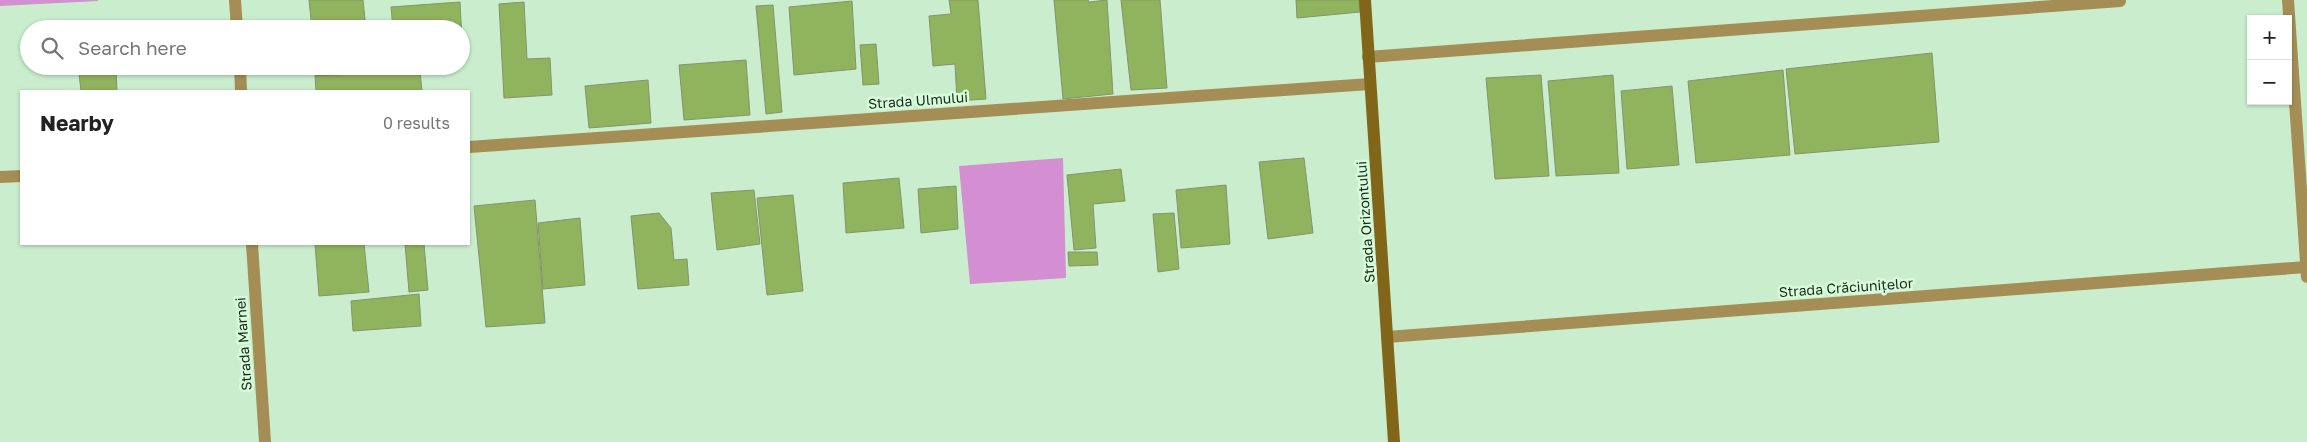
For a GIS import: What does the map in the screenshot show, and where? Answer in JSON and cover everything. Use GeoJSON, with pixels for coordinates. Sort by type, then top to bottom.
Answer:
{"type":"FeatureCollection","features":[{"type":"Feature","properties":{"kind":"street"},"geometry":{"type":"LineString","coordinates":[[235,0],[236,20]]}},
{"type":"Feature","properties":{"kind":"street","name":"Strada Orizontului"},"geometry":{"type":"LineString","coordinates":[[1365,0],[1394,442]]}},
{"type":"Feature","properties":{"kind":"street"},"geometry":{"type":"LineString","coordinates":[[2288,0],[2307,277]]}},
{"type":"Feature","properties":{"kind":"street"},"geometry":{"type":"LineString","coordinates":[[1368,57],[2120,1]]}},
{"type":"Feature","properties":{"kind":"street"},"geometry":{"type":"LineString","coordinates":[[240,75],[241,90]]}},
{"type":"Feature","properties":{"kind":"street","name":"Strada Ulmului"},"geometry":{"type":"LineString","coordinates":[[470,147],[1370,84]]}},
{"type":"Feature","properties":{"kind":"street"},"geometry":{"type":"LineString","coordinates":[[0,178],[20,176]]}},
{"type":"Feature","properties":{"kind":"street","name":"Strada Marnei"},"geometry":{"type":"LineString","coordinates":[[252,245],[265,442]]}},
{"type":"Feature","properties":{"kind":"street","name":"Strada Crăciunițelor"},"geometry":{"type":"LineString","coordinates":[[1388,337],[2306,267]]}},
{"type":"Feature","properties":{"kind":"shaded area"},"geometry":{"type":"Polygon","coordinates":[[[0,0],[98,0],[98,1],[0,6],[0,0]]]}},
{"type":"Feature","properties":{"kind":"shaded area"},"geometry":{"type":"Polygon","coordinates":[[[1063,158],[1066,278],[970,284],[959,166],[1063,158]]]}},
{"type":"Feature","properties":{"kind":"building"},"geometry":{"type":"Polygon","coordinates":[[[309,0],[363,0],[365,20],[311,20],[309,0]]]}},
{"type":"Feature","properties":{"kind":"building"},"geometry":{"type":"Polygon","coordinates":[[[949,0],[978,0],[986,99],[957,101],[955,64],[933,66],[929,16],[951,14],[949,0]]]}},
{"type":"Feature","properties":{"kind":"building"},"geometry":{"type":"Polygon","coordinates":[[[1054,0],[1088,0],[1089,2],[1107,0],[1113,94],[1063,99],[1054,0]]]}},
{"type":"Feature","properties":{"kind":"building"},"geometry":{"type":"Polygon","coordinates":[[[1121,0],[1160,0],[1167,88],[1131,90],[1121,0]]]}},
{"type":"Feature","properties":{"kind":"building"},"geometry":{"type":"Polygon","coordinates":[[[1296,0],[1359,0],[1360,12],[1297,18],[1296,0]]]}},
{"type":"Feature","properties":{"kind":"building"},"geometry":{"type":"Polygon","coordinates":[[[852,1],[856,69],[794,75],[789,7],[852,1]]]}},
{"type":"Feature","properties":{"kind":"building"},"geometry":{"type":"Polygon","coordinates":[[[460,2],[461,20],[392,20],[391,7],[460,2]]]}},
{"type":"Feature","properties":{"kind":"building"},"geometry":{"type":"Polygon","coordinates":[[[524,2],[527,59],[550,58],[552,95],[504,98],[499,4],[524,2]]]}},
{"type":"Feature","properties":{"kind":"building"},"geometry":{"type":"Polygon","coordinates":[[[773,5],[782,112],[766,114],[756,6],[773,5]]]}},
{"type":"Feature","properties":{"kind":"building"},"geometry":{"type":"Polygon","coordinates":[[[876,44],[879,84],[863,85],[860,45],[876,44]]]}},
{"type":"Feature","properties":{"kind":"building"},"geometry":{"type":"Polygon","coordinates":[[[1932,53],[1939,142],[1795,154],[1786,69],[1932,53]]]}},
{"type":"Feature","properties":{"kind":"building"},"geometry":{"type":"Polygon","coordinates":[[[746,60],[750,115],[684,120],[679,65],[746,60]]]}},
{"type":"Feature","properties":{"kind":"building"},"geometry":{"type":"Polygon","coordinates":[[[1783,70],[1790,155],[1696,163],[1688,81],[1783,70]]]}},
{"type":"Feature","properties":{"kind":"building"},"geometry":{"type":"Polygon","coordinates":[[[79,75],[116,75],[117,90],[81,90],[79,75]]]}},
{"type":"Feature","properties":{"kind":"building"},"geometry":{"type":"Polygon","coordinates":[[[420,75],[422,90],[316,90],[315,76],[420,75]]]}},
{"type":"Feature","properties":{"kind":"building"},"geometry":{"type":"Polygon","coordinates":[[[1541,75],[1549,176],[1495,179],[1486,78],[1541,75]]]}},
{"type":"Feature","properties":{"kind":"building"},"geometry":{"type":"Polygon","coordinates":[[[1613,75],[1619,173],[1556,176],[1548,81],[1613,75]]]}},
{"type":"Feature","properties":{"kind":"building"},"geometry":{"type":"Polygon","coordinates":[[[648,80],[651,123],[589,128],[585,86],[648,80]]]}},
{"type":"Feature","properties":{"kind":"building"},"geometry":{"type":"Polygon","coordinates":[[[1672,86],[1679,165],[1627,169],[1621,91],[1672,86]]]}},
{"type":"Feature","properties":{"kind":"building"},"geometry":{"type":"Polygon","coordinates":[[[1304,158],[1313,233],[1268,239],[1259,162],[1304,158]]]}},
{"type":"Feature","properties":{"kind":"building"},"geometry":{"type":"Polygon","coordinates":[[[1121,169],[1125,201],[1093,204],[1096,248],[1074,250],[1067,175],[1121,169]]]}},
{"type":"Feature","properties":{"kind":"building"},"geometry":{"type":"Polygon","coordinates":[[[899,178],[904,228],[846,233],[843,183],[899,178]]]}},
{"type":"Feature","properties":{"kind":"building"},"geometry":{"type":"Polygon","coordinates":[[[1226,185],[1230,244],[1181,248],[1176,190],[1226,185]]]}},
{"type":"Feature","properties":{"kind":"building"},"geometry":{"type":"Polygon","coordinates":[[[956,186],[958,229],[921,233],[918,189],[956,186]]]}},
{"type":"Feature","properties":{"kind":"building"},"geometry":{"type":"Polygon","coordinates":[[[754,190],[760,244],[717,250],[711,193],[754,190]]]}},
{"type":"Feature","properties":{"kind":"building"},"geometry":{"type":"Polygon","coordinates":[[[793,195],[803,291],[767,295],[757,198],[793,195]]]}},
{"type":"Feature","properties":{"kind":"building"},"geometry":{"type":"Polygon","coordinates":[[[535,200],[545,323],[486,327],[474,206],[535,200]]]}},
{"type":"Feature","properties":{"kind":"building"},"geometry":{"type":"Polygon","coordinates":[[[659,213],[671,228],[674,260],[687,259],[689,285],[638,289],[631,216],[659,213]]]}},
{"type":"Feature","properties":{"kind":"building"},"geometry":{"type":"Polygon","coordinates":[[[1174,213],[1179,269],[1158,272],[1153,214],[1174,213]]]}},
{"type":"Feature","properties":{"kind":"building"},"geometry":{"type":"Polygon","coordinates":[[[580,218],[585,285],[543,289],[538,223],[580,218]]]}},
{"type":"Feature","properties":{"kind":"building"},"geometry":{"type":"Polygon","coordinates":[[[315,245],[364,245],[369,292],[319,296],[315,245]]]}},
{"type":"Feature","properties":{"kind":"building"},"geometry":{"type":"Polygon","coordinates":[[[405,245],[424,245],[428,290],[409,292],[405,245]]]}},
{"type":"Feature","properties":{"kind":"building"},"geometry":{"type":"Polygon","coordinates":[[[1068,252],[1097,252],[1098,265],[1069,266],[1068,252]]]}},
{"type":"Feature","properties":{"kind":"building"},"geometry":{"type":"Polygon","coordinates":[[[419,294],[421,326],[353,331],[351,301],[419,294]]]}}]}
